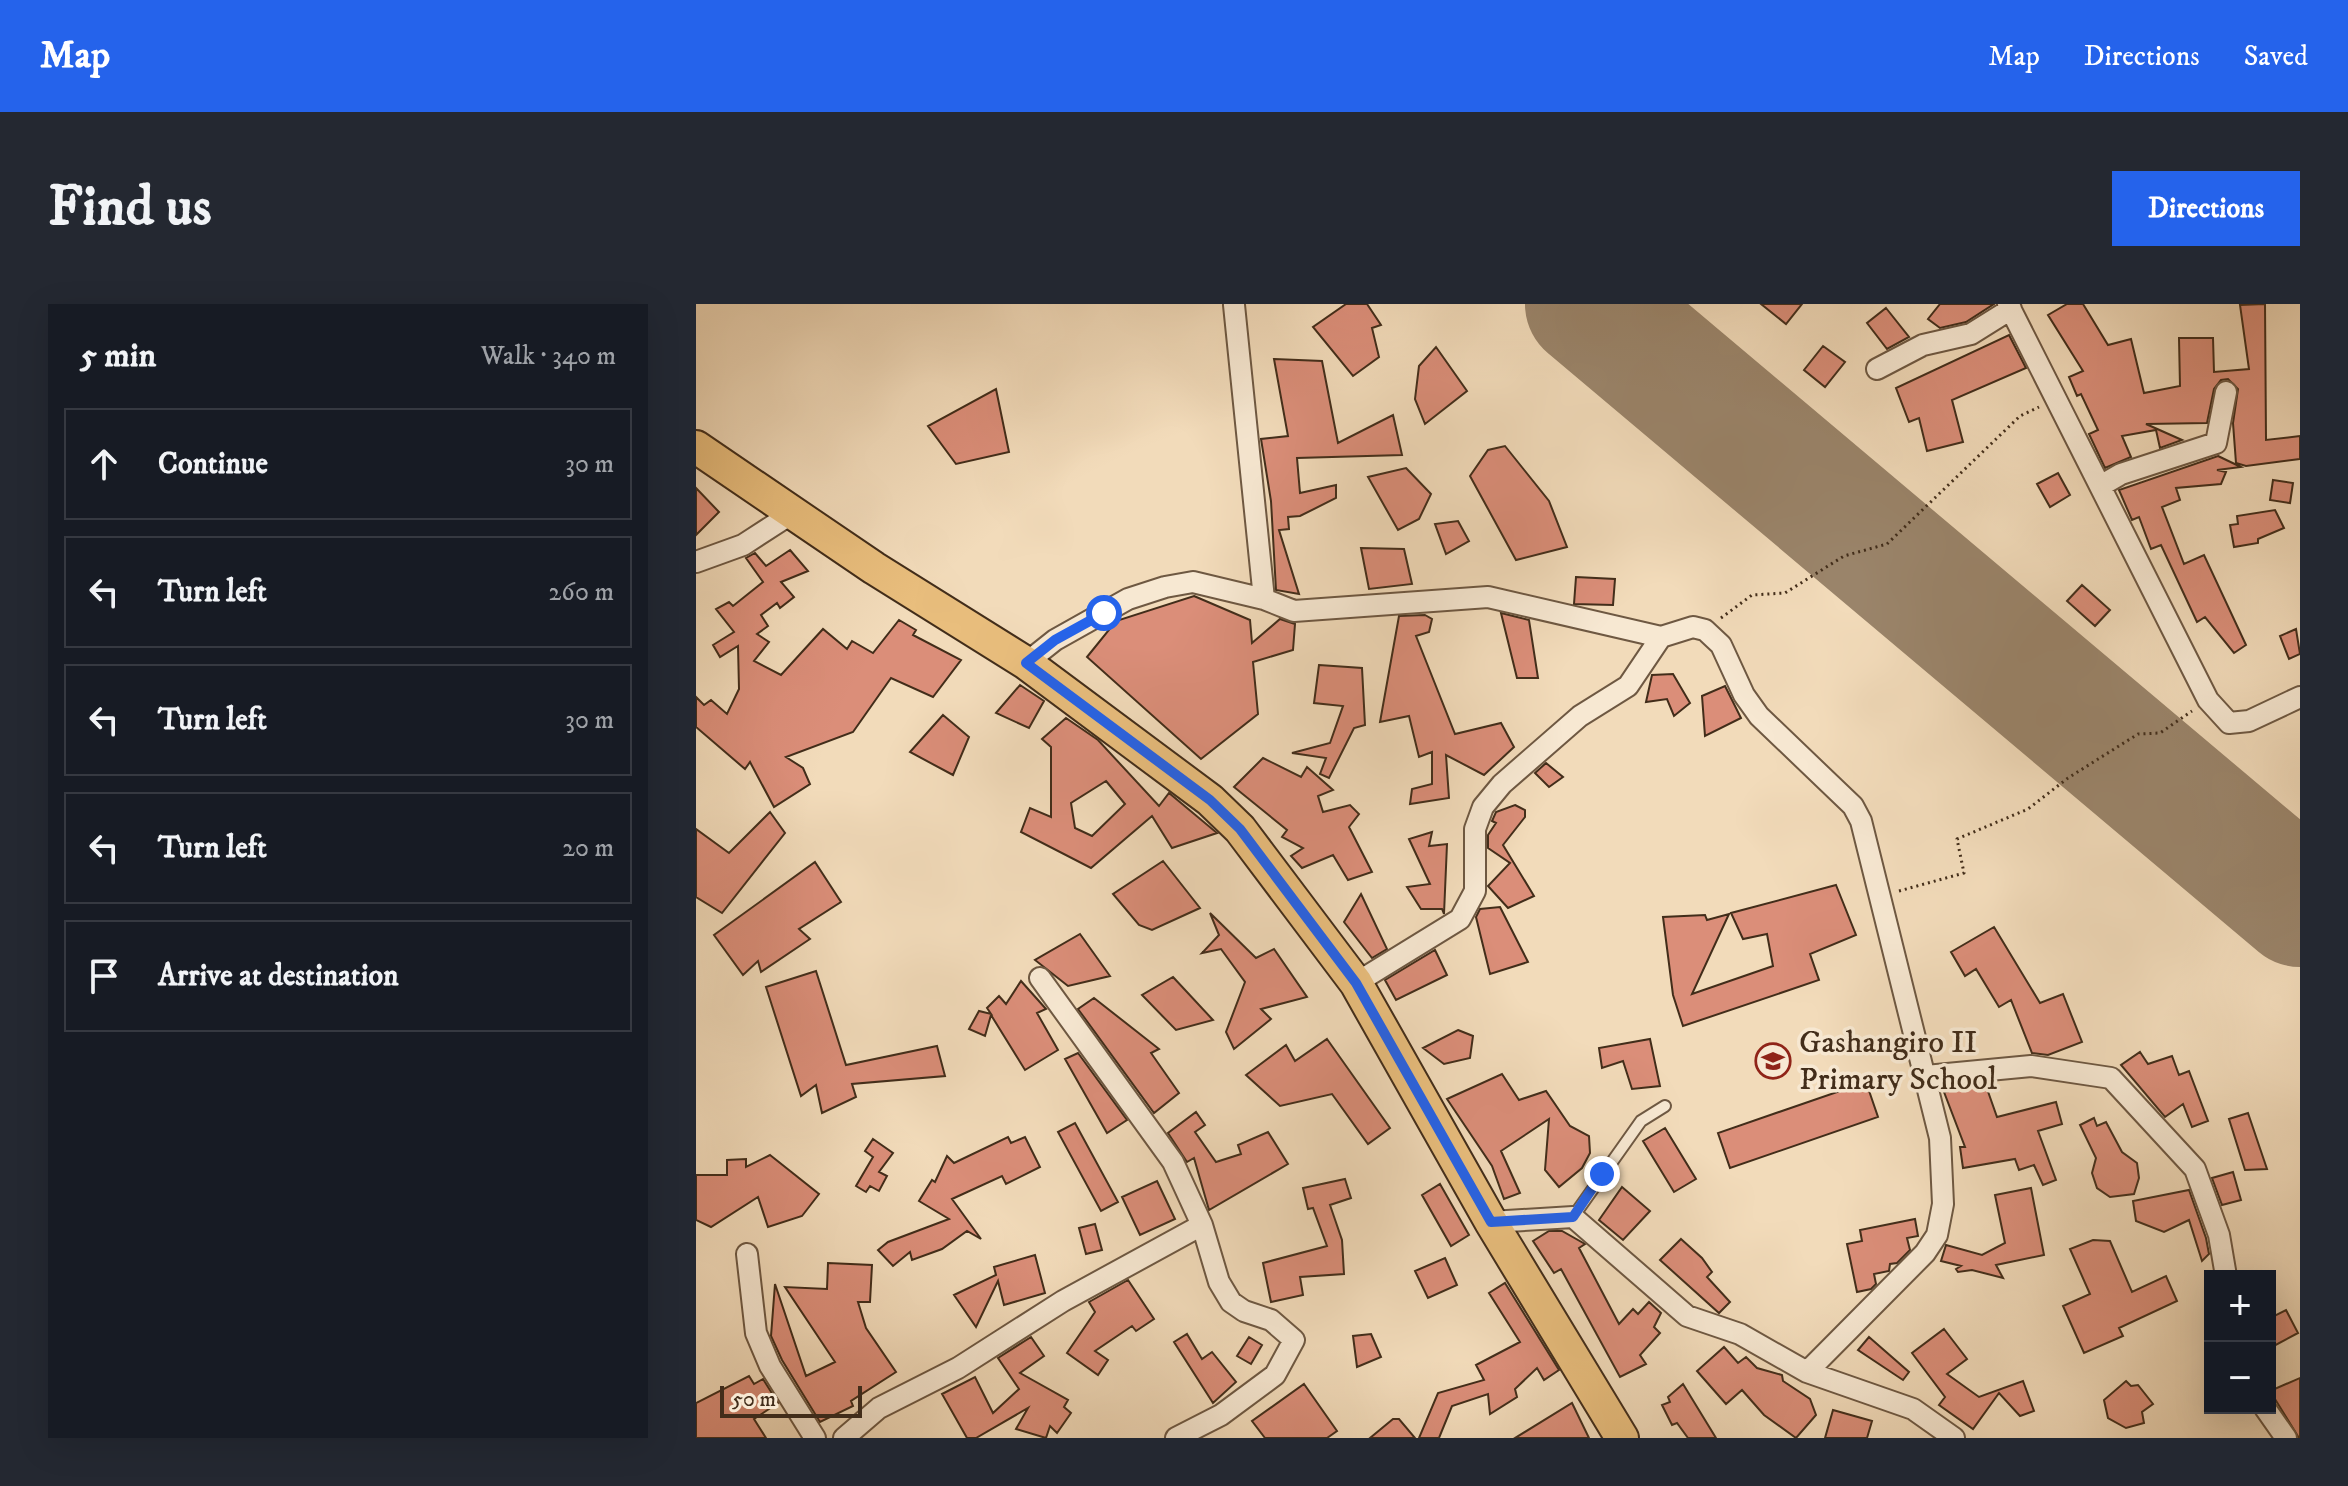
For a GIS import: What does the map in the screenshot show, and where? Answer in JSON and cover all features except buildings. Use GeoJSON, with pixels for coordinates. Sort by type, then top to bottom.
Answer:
{"type":"FeatureCollection","features":[{"type":"Feature","properties":{"kind":"main road"},"geometry":{"type":"LineString","coordinates":[[696,447],[874,568],[1026,663],[1210,800],[1240,829],[1356,983],[1491,1222],[1622,1438]]}},
{"type":"Feature","properties":{"kind":"street"},"geometry":{"type":"LineString","coordinates":[[1234,305],[1264,599]]}},
{"type":"Feature","properties":{"kind":"street"},"geometry":{"type":"LineString","coordinates":[[1877,369],[1923,345],[1971,334],[2009,306],[2208,700],[2229,723],[2249,721],[2300,697]]}},
{"type":"Feature","properties":{"kind":"street"},"geometry":{"type":"LineString","coordinates":[[2102,485],[2121,474],[2216,443],[2226,392]]}},
{"type":"Feature","properties":{"kind":"street"},"geometry":{"type":"LineString","coordinates":[[696,562],[743,545],[794,512]]}},
{"type":"Feature","properties":{"kind":"street"},"geometry":{"type":"LineString","coordinates":[[1026,663],[1055,640],[1128,599],[1193,582],[1264,599],[1294,611],[1488,597],[1661,637],[1693,627],[1705,630],[1721,645],[1744,695],[1759,716],[1853,806],[1861,821],[1940,1138],[1943,1204],[1937,1235],[1925,1253],[1807,1372]]}},
{"type":"Feature","properties":{"kind":"street"},"geometry":{"type":"LineString","coordinates":[[1356,983],[1460,919],[1475,891],[1475,829],[1483,807],[1502,784],[1580,716],[1628,686],[1661,637]]}},
{"type":"Feature","properties":{"kind":"street"},"geometry":{"type":"LineString","coordinates":[[1040,978],[1173,1162],[1202,1225],[1219,1282],[1231,1302],[1244,1311],[1271,1320],[1294,1340],[1275,1375],[1221,1415],[1176,1438]]}},
{"type":"Feature","properties":{"kind":"street"},"geometry":{"type":"LineString","coordinates":[[1926,1076],[2031,1066],[2111,1078],[2195,1169],[2219,1235],[2225,1270]]}},
{"type":"Feature","properties":{"kind":"street"},"geometry":{"type":"LineString","coordinates":[[1491,1222],[1573,1217],[1687,1316],[1740,1334],[1807,1372],[1913,1409],[1954,1438]]}},
{"type":"Feature","properties":{"kind":"street"},"geometry":{"type":"LineString","coordinates":[[844,1438],[879,1408],[958,1368],[1063,1301],[1202,1225]]}},
{"type":"Feature","properties":{"kind":"street"},"geometry":{"type":"LineString","coordinates":[[747,1254],[756,1333],[770,1366],[815,1438]]}},
{"type":"Feature","properties":{"kind":"street"},"geometry":{"type":"LineString","coordinates":[[2269,1414],[2286,1438]]}},
{"type":"Feature","properties":{"kind":"lane"},"geometry":{"type":"LineString","coordinates":[[1573,1217],[1641,1121],[1665,1106]]}},
{"type":"Feature","properties":{"kind":"path"},"geometry":{"type":"LineString","coordinates":[[1705,630],[1752,595],[1785,593],[1844,556],[1887,544],[2020,416],[2057,398]]}},
{"type":"Feature","properties":{"kind":"path"},"geometry":{"type":"LineString","coordinates":[[1882,896],[1964,873],[1957,839],[2028,809],[2068,778],[2138,734],[2160,733],[2208,700]]}},
{"type":"Feature","properties":{"kind":"runway"},"geometry":{"type":"LineString","coordinates":[[1589,304],[2300,903]]}},
{"type":"Feature","properties":{"kind":"place","name":"Gashangiro II Primary School"},"geometry":{"type":"Point","coordinates":[1773,1061]}},
{"type":"Feature","properties":{"kind":"route"},"geometry":{"type":"LineString","coordinates":[[1104,613],[1055,640],[1026,663],[1210,800],[1240,829],[1356,983],[1491,1222],[1573,1217],[1602,1174]]}}]}
